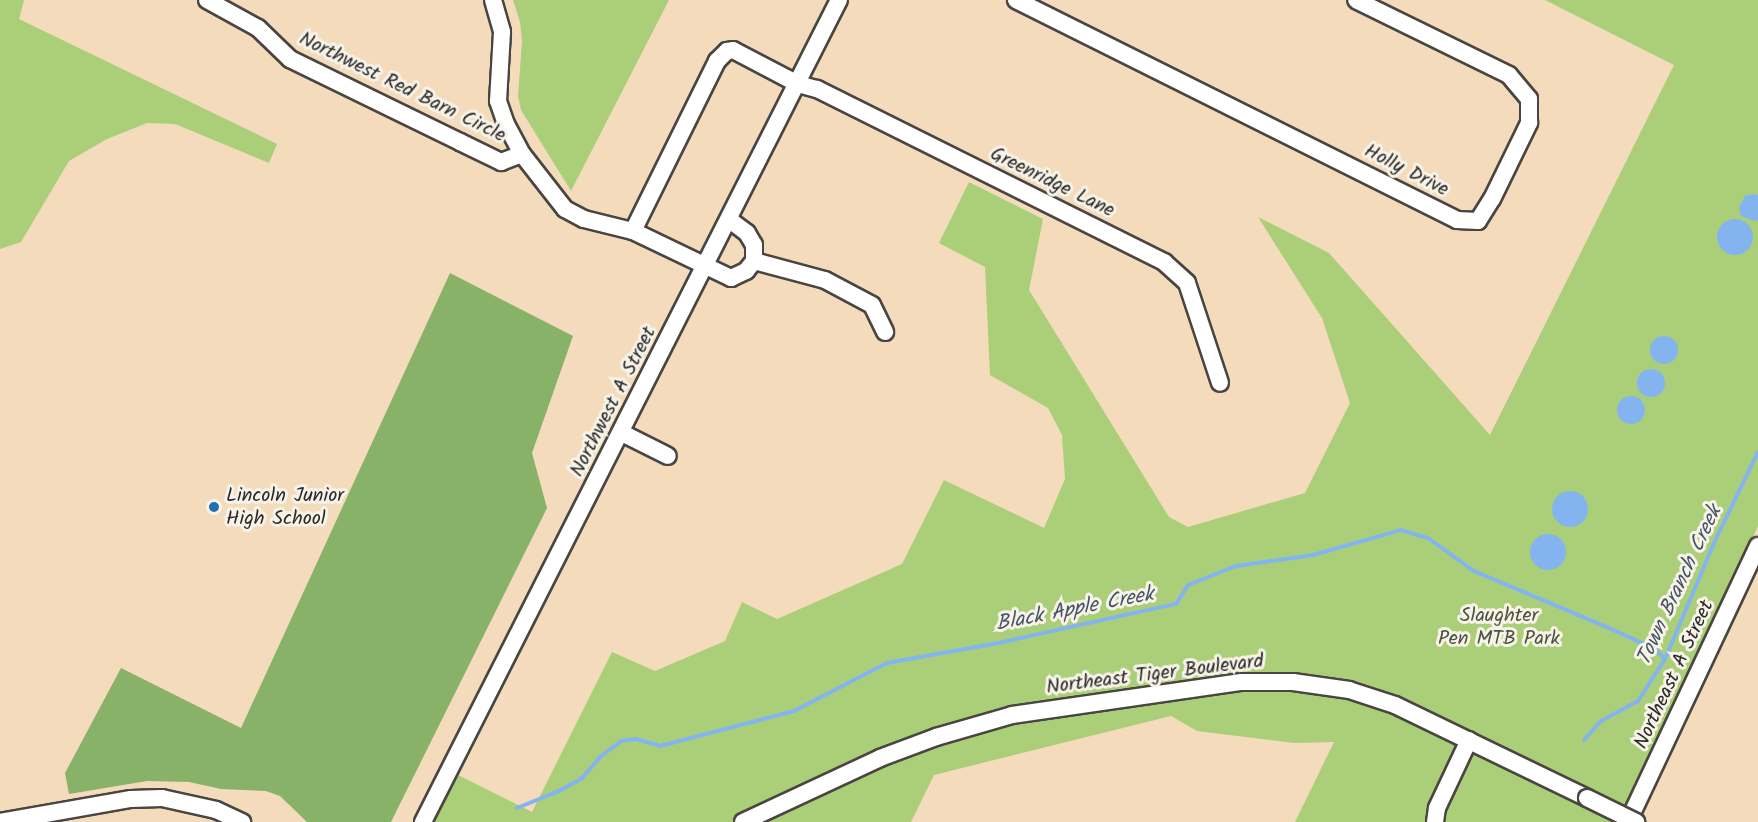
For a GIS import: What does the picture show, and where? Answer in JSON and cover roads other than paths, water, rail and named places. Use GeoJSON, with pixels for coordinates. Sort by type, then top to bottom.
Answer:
{"type":"FeatureCollection","features":[{"type":"Feature","properties":{"kind":"street","name":"Northwest Red Barn Circle"},"geometry":{"type":"LineString","coordinates":[[207,0],[258,28],[290,59],[501,162],[522,154]]}},
{"type":"Feature","properties":{"kind":"street"},"geometry":{"type":"LineString","coordinates":[[493,0],[502,32],[498,101],[506,124],[522,154],[565,209],[584,219],[633,231],[731,278],[746,271],[754,261],[754,245],[747,233],[730,220]]}},
{"type":"Feature","properties":{"kind":"street","name":"Northwest A Street"},"geometry":{"type":"LineString","coordinates":[[423,822],[706,268],[839,0]]}},
{"type":"Feature","properties":{"kind":"street","name":"Holly Drive"},"geometry":{"type":"LineString","coordinates":[[1016,0],[1457,220],[1478,221],[1492,199],[1529,123],[1529,99],[1509,75],[1356,0]]}},
{"type":"Feature","properties":{"kind":"street","name":"Greenridge Lane"},"geometry":{"type":"LineString","coordinates":[[633,231],[722,55],[733,50],[798,84],[817,89],[1164,262],[1187,283],[1220,383]]}},
{"type":"Feature","properties":{"kind":"street"},"geometry":{"type":"LineString","coordinates":[[754,261],[825,280],[872,305],[885,332]]}},
{"type":"Feature","properties":{"kind":"street"},"geometry":{"type":"LineString","coordinates":[[622,433],[668,456]]}},
{"type":"Feature","properties":{"kind":"street","name":"Northeast A Street"},"geometry":{"type":"LineString","coordinates":[[1628,822],[1758,546]]}},
{"type":"Feature","properties":{"kind":"street","name":"Northeast Tiger Boulevard"},"geometry":{"type":"LineString","coordinates":[[743,822],[880,758],[936,737],[1012,715],[1242,682],[1293,682],[1349,690],[1395,705],[1636,822]]}},
{"type":"Feature","properties":{"kind":"street"},"geometry":{"type":"LineString","coordinates":[[1435,822],[1437,808],[1469,740]]}},
{"type":"Feature","properties":{"kind":"street"},"geometry":{"type":"LineString","coordinates":[[0,822],[131,799],[162,798],[216,810],[242,822]]}},
{"type":"Feature","properties":{"kind":"water"},"geometry":{"type":"Polygon","coordinates":[[[1758,195],[1758,220],[1754,221],[1741,216],[1739,207],[1745,196],[1758,195]]]}},
{"type":"Feature","properties":{"kind":"water"},"geometry":{"type":"Polygon","coordinates":[[[1735,219],[1748,224],[1753,237],[1748,250],[1735,255],[1722,250],[1717,237],[1722,224],[1735,219]]]}},
{"type":"Feature","properties":{"kind":"water"},"geometry":{"type":"Polygon","coordinates":[[[1664,336],[1674,340],[1678,350],[1674,360],[1664,364],[1654,360],[1650,350],[1654,340],[1664,336]]]}},
{"type":"Feature","properties":{"kind":"water"},"geometry":{"type":"Polygon","coordinates":[[[1651,369],[1661,373],[1665,383],[1661,393],[1651,397],[1641,393],[1637,383],[1641,373],[1651,369]]]}},
{"type":"Feature","properties":{"kind":"water"},"geometry":{"type":"Polygon","coordinates":[[[1631,396],[1641,400],[1645,410],[1641,420],[1631,424],[1621,420],[1617,410],[1621,400],[1631,396]]]}},
{"type":"Feature","properties":{"kind":"water"},"geometry":{"type":"Polygon","coordinates":[[[1570,491],[1583,496],[1588,509],[1583,522],[1570,527],[1557,522],[1552,509],[1557,496],[1570,491]]]}},
{"type":"Feature","properties":{"kind":"water"},"geometry":{"type":"Polygon","coordinates":[[[1548,534],[1561,539],[1566,552],[1561,565],[1548,570],[1535,565],[1530,552],[1535,539],[1548,534]]]}},
{"type":"Feature","properties":{"kind":"waterway","name":"Town Branch Creek"},"geometry":{"type":"LineString","coordinates":[[1584,740],[1601,721],[1638,701],[1665,659],[1714,543],[1758,452]]}},
{"type":"Feature","properties":{"kind":"waterway","name":"Black Apple Creek"},"geometry":{"type":"LineString","coordinates":[[517,808],[559,791],[582,778],[600,757],[621,741],[636,739],[660,746],[794,711],[887,663],[998,643],[1176,604],[1188,585],[1236,566],[1313,555],[1401,530],[1428,538],[1474,571],[1655,649],[1665,659]]}},
{"type":"Feature","properties":{"kind":"place","name":"Lincoln Junior High School"},"geometry":{"type":"Point","coordinates":[214,507]}},
{"type":"Feature","properties":{"kind":"park label","name":"Slaughter Pen MTB Park"},"geometry":{"type":"Point","coordinates":[1499,628]}}]}
